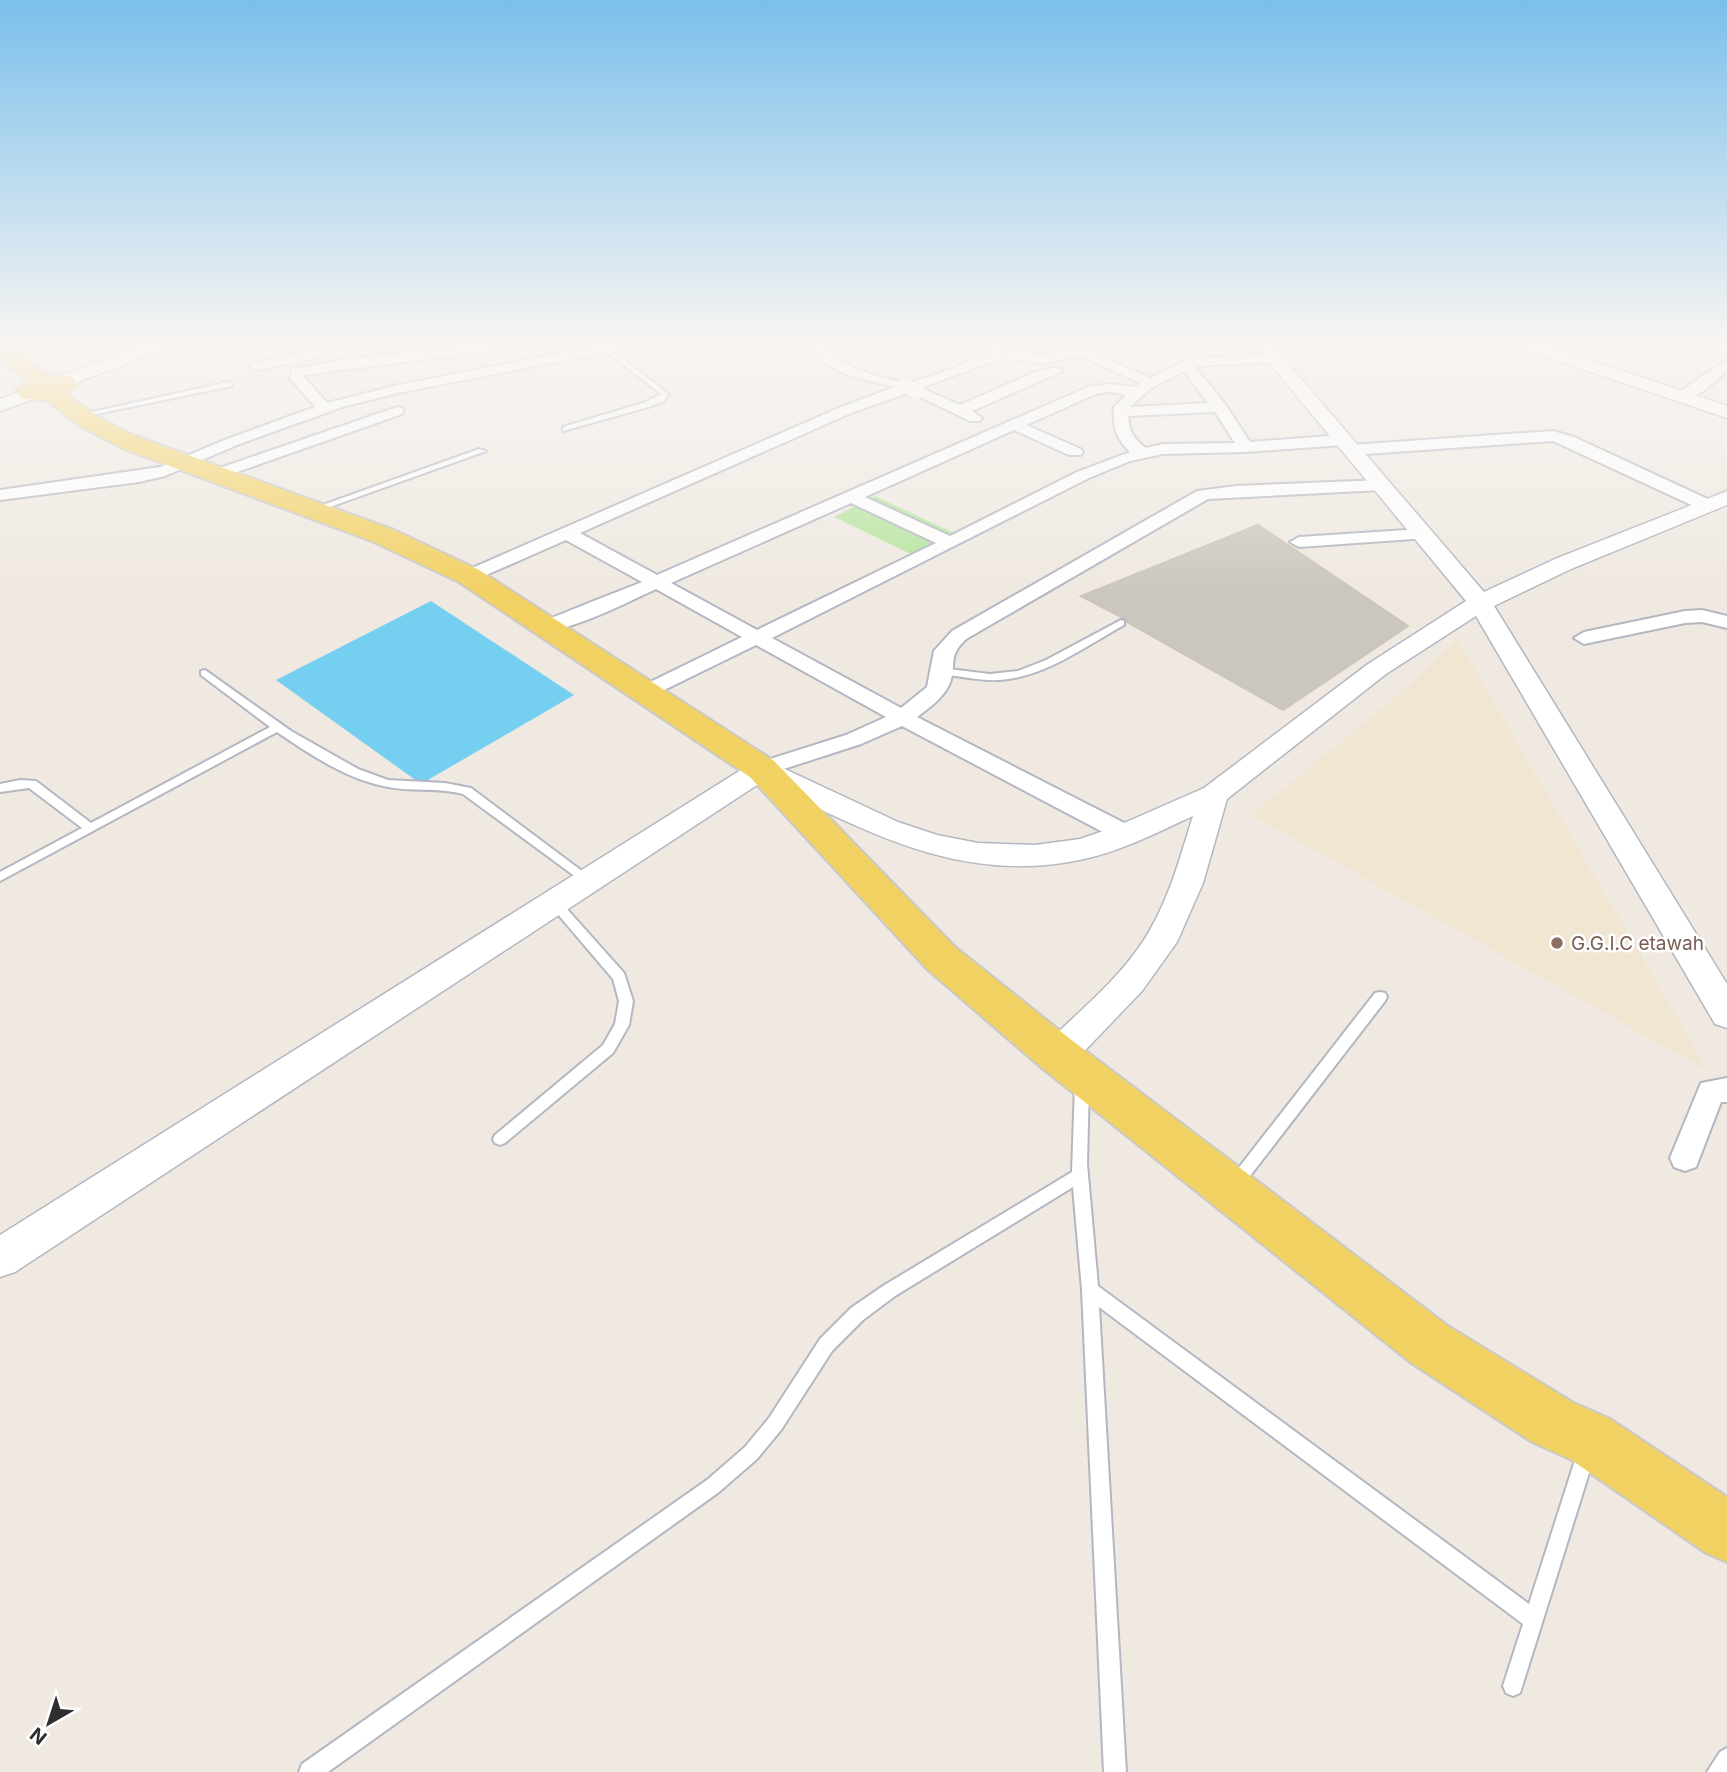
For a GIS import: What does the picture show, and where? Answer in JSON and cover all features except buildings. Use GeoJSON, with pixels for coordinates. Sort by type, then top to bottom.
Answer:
{"type":"FeatureCollection","features":[{"type":"Feature","properties":{"kind":"main road"},"geometry":{"type":"LineString","coordinates":[[94,427],[133,444],[384,536],[469,576],[762,769],[942,958],[1071,1065],[1429,1344],[1569,1438],[1727,1554]]}},
{"type":"Feature","properties":{"kind":"main road"},"geometry":{"type":"LineString","coordinates":[[1569,1438],[1590,1439],[1727,1532]]}},
{"type":"Feature","properties":{"kind":"street"},"geometry":{"type":"LineString","coordinates":[[0,495],[139,477],[276,427]]}},
{"type":"Feature","properties":{"kind":"street"},"geometry":{"type":"LineString","coordinates":[[217,474],[352,427]]}},
{"type":"Feature","properties":{"kind":"street"},"geometry":{"type":"LineString","coordinates":[[469,576],[808,427]]}},
{"type":"Feature","properties":{"kind":"street"},"geometry":{"type":"LineString","coordinates":[[546,626],[570,619],[655,583],[1007,427],[1075,452]]}},
{"type":"Feature","properties":{"kind":"street"},"geometry":{"type":"LineString","coordinates":[[1120,427],[1125,442],[1143,454]]}},
{"type":"Feature","properties":{"kind":"street"},"geometry":{"type":"LineString","coordinates":[[1233,427],[1245,447]]}},
{"type":"Feature","properties":{"kind":"street"},"geometry":{"type":"LineString","coordinates":[[1332,427],[1480,603],[1727,1014]]}},
{"type":"Feature","properties":{"kind":"street"},"geometry":{"type":"LineString","coordinates":[[645,692],[1083,475],[1163,449],[1347,445],[1553,436],[1569,440],[1716,501]]}},
{"type":"Feature","properties":{"kind":"street"},"geometry":{"type":"LineString","coordinates":[[0,1258],[762,769],[863,735],[901,717],[938,688],[939,659],[948,643],[1203,495],[1236,491],[1381,485]]}},
{"type":"Feature","properties":{"kind":"street"},"geometry":{"type":"LineString","coordinates":[[850,496],[950,543]]}},
{"type":"Feature","properties":{"kind":"street"},"geometry":{"type":"LineString","coordinates":[[762,769],[887,829],[932,845],[978,854],[1035,856],[1083,849],[1126,834],[1214,795],[1377,669],[1480,603],[1563,564],[1716,501]]}},
{"type":"Feature","properties":{"kind":"street"},"geometry":{"type":"LineString","coordinates":[[567,533],[901,717],[1126,834]]}},
{"type":"Feature","properties":{"kind":"street"},"geometry":{"type":"LineString","coordinates":[[1299,542],[1422,534]]}},
{"type":"Feature","properties":{"kind":"street"},"geometry":{"type":"LineString","coordinates":[[1584,638],[1702,615],[1727,622]]}},
{"type":"Feature","properties":{"kind":"street"},"geometry":{"type":"LineString","coordinates":[[1071,1065],[1165,934],[1187,882],[1214,795]]}},
{"type":"Feature","properties":{"kind":"street"},"geometry":{"type":"LineString","coordinates":[[1685,1158],[1711,1091],[1727,1090]]}},
{"type":"Feature","properties":{"kind":"lane"},"geometry":{"type":"LineString","coordinates":[[566,429],[574,427]]}},
{"type":"Feature","properties":{"kind":"lane"},"geometry":{"type":"LineString","coordinates":[[313,509],[482,451]]}},
{"type":"Feature","properties":{"kind":"lane"},"geometry":{"type":"LineString","coordinates":[[940,671],[994,677],[1017,674],[1072,650],[1121,623]]}},
{"type":"Feature","properties":{"kind":"lane"},"geometry":{"type":"LineString","coordinates":[[205,673],[277,727],[379,781],[408,786],[454,786],[467,791],[588,880]]}},
{"type":"Feature","properties":{"kind":"lane"},"geometry":{"type":"LineString","coordinates":[[0,877],[277,727]]}},
{"type":"Feature","properties":{"kind":"lane"},"geometry":{"type":"LineString","coordinates":[[0,788],[20,784],[32,785],[90,828]]}},
{"type":"Feature","properties":{"kind":"lane"},"geometry":{"type":"LineString","coordinates":[[500,1139],[608,1049],[622,1025],[626,1001],[619,977],[554,902]]}},
{"type":"Feature","properties":{"kind":"lane"},"geometry":{"type":"LineString","coordinates":[[1231,1189],[1380,997]]}},
{"type":"Feature","properties":{"kind":"lane"},"geometry":{"type":"LineString","coordinates":[[1071,1065],[1090,1290],[1115,1772]]}},
{"type":"Feature","properties":{"kind":"lane"},"geometry":{"type":"LineString","coordinates":[[310,1772],[713,1486],[751,1453],[775,1424],[826,1345],[857,1314],[889,1291],[1080,1175]]}},
{"type":"Feature","properties":{"kind":"lane"},"geometry":{"type":"LineString","coordinates":[[1090,1290],[1534,1620]]}},
{"type":"Feature","properties":{"kind":"lane"},"geometry":{"type":"LineString","coordinates":[[1513,1686],[1534,1620],[1569,1438]]}},
{"type":"Feature","properties":{"kind":"lane"},"geometry":{"type":"LineString","coordinates":[[1718,1772],[1727,1759]]}},
{"type":"Feature","properties":{"kind":"shaded area","name":"G.G.I.C etawah"},"geometry":{"type":"Polygon","coordinates":[[[1457,639],[1708,1071],[1252,815],[1411,684],[1457,639]]]}},
{"type":"Feature","properties":{"kind":"green space"},"geometry":{"type":"Polygon","coordinates":[[[875,496],[954,533],[911,554],[834,517],[875,496]]]}},
{"type":"Feature","properties":{"kind":"water"},"geometry":{"type":"Polygon","coordinates":[[[431,601],[574,695],[421,784],[276,680],[431,601]]]}},
{"type":"Feature","properties":{"kind":"place","name":"G.G.I.C etawah"},"geometry":{"type":"Point","coordinates":[1557,943]}}]}
